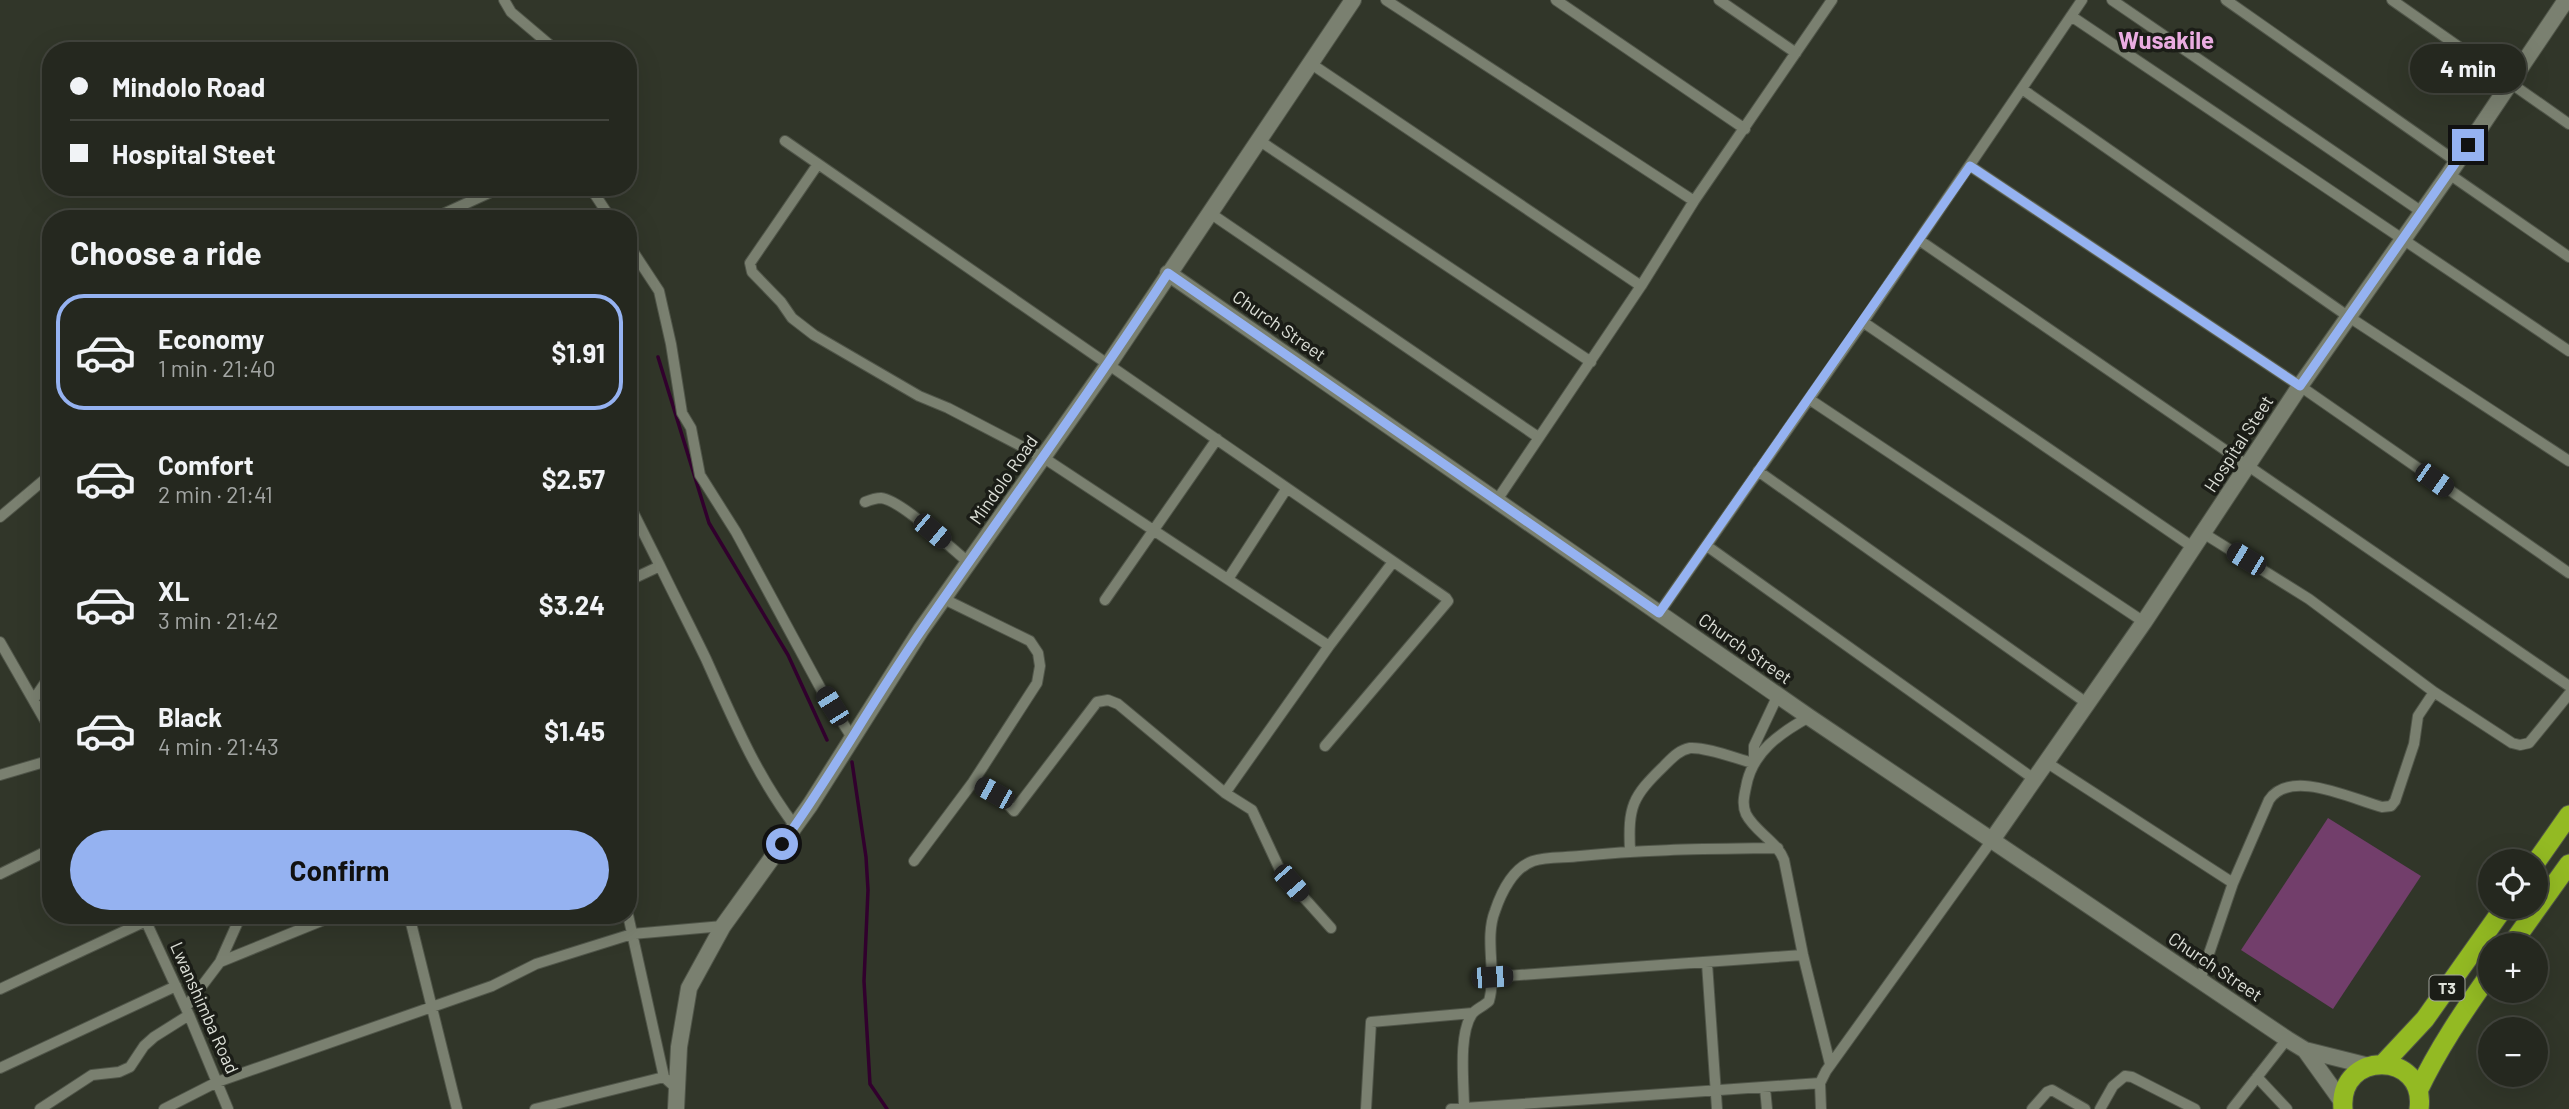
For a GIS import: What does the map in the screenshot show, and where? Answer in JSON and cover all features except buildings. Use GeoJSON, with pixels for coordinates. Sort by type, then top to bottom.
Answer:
{"type":"FeatureCollection","features":[{"type":"Feature","properties":{"kind":"highway"},"geometry":{"type":"LineString","coordinates":[[2545,849],[2569,815]]}},
{"type":"Feature","properties":{"kind":"highway"},"geometry":{"type":"LineString","coordinates":[[2520,933],[2569,864]]}},
{"type":"Feature","properties":{"kind":"highway","name":"T3"},"geometry":{"type":"LineString","coordinates":[[2376,1065],[2425,1019],[2496,919]]}},
{"type":"Feature","properties":{"kind":"highway","name":"T3"},"geometry":{"type":"LineString","coordinates":[[2421,1103],[2431,1064],[2456,1021],[2478,991]]}},
{"type":"Feature","properties":{"kind":"highway"},"geometry":{"type":"LineString","coordinates":[[2343,1106],[2350,1080],[2358,1071],[2376,1065],[2395,1066],[2405,1072],[2421,1103]]}},
{"type":"Feature","properties":{"kind":"street"},"geometry":{"type":"LineString","coordinates":[[504,0],[511,12],[546,42]]}},
{"type":"Feature","properties":{"kind":"street","name":"Mindolo Road"},"geometry":{"type":"LineString","coordinates":[[676,1109],[669,1082],[689,988],[723,926],[795,826],[914,641],[1108,365],[1353,0]]}},
{"type":"Feature","properties":{"kind":"street"},"geometry":{"type":"LineString","coordinates":[[1386,0],[1694,201]]}},
{"type":"Feature","properties":{"kind":"street"},"geometry":{"type":"LineString","coordinates":[[1556,0],[1745,129]]}},
{"type":"Feature","properties":{"kind":"street"},"geometry":{"type":"LineString","coordinates":[[1719,0],[1796,52]]}},
{"type":"Feature","properties":{"kind":"street"},"geometry":{"type":"LineString","coordinates":[[1497,500],[1591,362],[1694,201],[1832,0]]}},
{"type":"Feature","properties":{"kind":"street"},"geometry":{"type":"LineString","coordinates":[[1659,613],[1810,399],[2082,0]]}},
{"type":"Feature","properties":{"kind":"street"},"geometry":{"type":"LineString","coordinates":[[2112,0],[2422,212]]}},
{"type":"Feature","properties":{"kind":"street"},"geometry":{"type":"LineString","coordinates":[[2225,0],[2569,257]]}},
{"type":"Feature","properties":{"kind":"street"},"geometry":{"type":"LineString","coordinates":[[2392,0],[2569,124]]}},
{"type":"Feature","properties":{"kind":"street","name":"Hospital Steet"},"geometry":{"type":"LineString","coordinates":[[1992,841],[2144,622],[2300,386],[2453,168],[2510,83],[2559,2]]}},
{"type":"Feature","properties":{"kind":"street"},"geometry":{"type":"LineString","coordinates":[[2071,16],[2569,351]]}},
{"type":"Feature","properties":{"kind":"street"},"geometry":{"type":"LineString","coordinates":[[1310,63],[1641,286]]}},
{"type":"Feature","properties":{"kind":"street"},"geometry":{"type":"LineString","coordinates":[[2022,89],[2349,317],[2569,461]]}},
{"type":"Feature","properties":{"kind":"street"},"geometry":{"type":"LineString","coordinates":[[785,141],[1448,601],[1325,746]]}},
{"type":"Feature","properties":{"kind":"street"},"geometry":{"type":"LineString","coordinates":[[1260,141],[1591,362]]}},
{"type":"Feature","properties":{"kind":"street"},"geometry":{"type":"LineString","coordinates":[[818,164],[750,263],[752,272],[781,302],[792,318],[814,335],[919,396],[948,408],[1044,458],[1329,646]]}},
{"type":"Feature","properties":{"kind":"street"},"geometry":{"type":"LineString","coordinates":[[1970,166],[2300,386],[2569,573]]}},
{"type":"Feature","properties":{"kind":"street"},"geometry":{"type":"LineString","coordinates":[[452,210],[482,196]]}},
{"type":"Feature","properties":{"kind":"street"},"geometry":{"type":"LineString","coordinates":[[1210,213],[1538,437]]}},
{"type":"Feature","properties":{"kind":"street"},"geometry":{"type":"LineString","coordinates":[[1919,240],[2569,686]]}},
{"type":"Feature","properties":{"kind":"street"},"geometry":{"type":"LineString","coordinates":[[637,258],[659,291],[682,413],[691,428],[700,475],[736,532],[821,689],[853,739]]}},
{"type":"Feature","properties":{"kind":"street","name":"Church Street"},"geometry":{"type":"LineString","coordinates":[[1168,273],[1810,717],[2305,1050]]}},
{"type":"Feature","properties":{"kind":"street"},"geometry":{"type":"LineString","coordinates":[[1863,322],[2194,548]]}},
{"type":"Feature","properties":{"kind":"street"},"geometry":{"type":"LineString","coordinates":[[1810,399],[2144,622]]}},
{"type":"Feature","properties":{"kind":"street"},"geometry":{"type":"LineString","coordinates":[[1105,600],[1217,439]]}},
{"type":"Feature","properties":{"kind":"street"},"geometry":{"type":"LineString","coordinates":[[1758,471],[2088,704]]}},
{"type":"Feature","properties":{"kind":"street"},"geometry":{"type":"LineString","coordinates":[[0,517],[42,482]]}},
{"type":"Feature","properties":{"kind":"street"},"geometry":{"type":"LineString","coordinates":[[1228,579],[1287,488]]}},
{"type":"Feature","properties":{"kind":"street"},"geometry":{"type":"LineString","coordinates":[[865,502],[878,498],[887,500],[913,516],[969,563]]}},
{"type":"Feature","properties":{"kind":"street"},"geometry":{"type":"LineString","coordinates":[[637,520],[739,735],[780,806],[795,826]]}},
{"type":"Feature","properties":{"kind":"street"},"geometry":{"type":"LineString","coordinates":[[2203,533],[2309,599],[2434,692],[2512,743],[2529,743],[2569,695]]}},
{"type":"Feature","properties":{"kind":"street"},"geometry":{"type":"LineString","coordinates":[[1707,546],[2034,779]]}},
{"type":"Feature","properties":{"kind":"street"},"geometry":{"type":"LineString","coordinates":[[1225,793],[1329,646],[1393,562]]}},
{"type":"Feature","properties":{"kind":"street"},"geometry":{"type":"LineString","coordinates":[[637,577],[660,566]]}},
{"type":"Feature","properties":{"kind":"street"},"geometry":{"type":"LineString","coordinates":[[915,861],[973,782],[1037,683],[1040,666],[1038,653],[1030,641],[944,599]]}},
{"type":"Feature","properties":{"kind":"street"},"geometry":{"type":"LineString","coordinates":[[0,642],[42,714]]}},
{"type":"Feature","properties":{"kind":"street"},"geometry":{"type":"LineString","coordinates":[[34,699],[42,687]]}},
{"type":"Feature","properties":{"kind":"street"},"geometry":{"type":"LineString","coordinates":[[2200,980],[2233,883],[2274,791],[2284,786],[2312,786],[2382,807],[2391,806],[2414,744],[2418,716],[2434,692]]}},
{"type":"Feature","properties":{"kind":"street"},"geometry":{"type":"LineString","coordinates":[[1754,763],[1754,746],[1778,695]]}},
{"type":"Feature","properties":{"kind":"street"},"geometry":{"type":"LineString","coordinates":[[973,782],[1004,800],[1014,811],[1097,702],[1108,700],[1118,704],[1225,793],[1252,810],[1281,872],[1331,928]]}},
{"type":"Feature","properties":{"kind":"street"},"geometry":{"type":"LineString","coordinates":[[1810,717],[1780,734],[1754,763],[1743,803],[1745,813],[1778,848],[1784,860],[1803,955],[1830,1064]]}},
{"type":"Feature","properties":{"kind":"street"},"geometry":{"type":"LineString","coordinates":[[1630,851],[1629,830],[1634,801],[1643,786],[1680,751],[1696,748],[1754,763]]}},
{"type":"Feature","properties":{"kind":"street"},"geometry":{"type":"LineString","coordinates":[[2046,762],[2233,883]]}},
{"type":"Feature","properties":{"kind":"street"},"geometry":{"type":"LineString","coordinates":[[0,775],[42,763]]}},
{"type":"Feature","properties":{"kind":"street"},"geometry":{"type":"LineString","coordinates":[[1821,1109],[1820,1083],[1830,1064],[1992,841]]}},
{"type":"Feature","properties":{"kind":"street"},"geometry":{"type":"LineString","coordinates":[[1464,1108],[1464,1050],[1467,1027],[1473,1013],[1489,1001],[1493,914],[1505,888],[1518,872],[1533,861],[1630,851],[1778,848]]}},
{"type":"Feature","properties":{"kind":"street"},"geometry":{"type":"LineString","coordinates":[[0,874],[42,853]]}},
{"type":"Feature","properties":{"kind":"street"},"geometry":{"type":"LineString","coordinates":[[0,989],[132,924]]}},
{"type":"Feature","properties":{"kind":"street","name":"Lwanshimba Road"},"geometry":{"type":"LineString","coordinates":[[147,924],[188,1011],[228,1109]]}},
{"type":"Feature","properties":{"kind":"street"},"geometry":{"type":"LineString","coordinates":[[40,1109],[92,1075],[119,1072],[130,1067],[144,1046],[188,1011],[220,962],[237,924]]}},
{"type":"Feature","properties":{"kind":"street"},"geometry":{"type":"LineString","coordinates":[[220,962],[313,924]]}},
{"type":"Feature","properties":{"kind":"street"},"geometry":{"type":"LineString","coordinates":[[411,924],[457,1109]]}},
{"type":"Feature","properties":{"kind":"street"},"geometry":{"type":"LineString","coordinates":[[535,1109],[669,1082],[630,924]]}},
{"type":"Feature","properties":{"kind":"street"},"geometry":{"type":"LineString","coordinates":[[163,1109],[218,1082],[492,986],[536,964],[632,934],[723,926]]}},
{"type":"Feature","properties":{"kind":"street"},"geometry":{"type":"LineString","coordinates":[[1492,977],[1803,955]]}},
{"type":"Feature","properties":{"kind":"street"},"geometry":{"type":"LineString","coordinates":[[1707,963],[1717,1109]]}},
{"type":"Feature","properties":{"kind":"street"},"geometry":{"type":"LineString","coordinates":[[0,1069],[176,986]]}},
{"type":"Feature","properties":{"kind":"street"},"geometry":{"type":"LineString","coordinates":[[1366,1109],[1371,1022],[1473,1013]]}},
{"type":"Feature","properties":{"kind":"street"},"geometry":{"type":"LineString","coordinates":[[2232,1109],[2287,1039]]}},
{"type":"Feature","properties":{"kind":"street"},"geometry":{"type":"LineString","coordinates":[[2305,1050],[2376,1065]]}},
{"type":"Feature","properties":{"kind":"street"},"geometry":{"type":"LineString","coordinates":[[2305,1050],[2343,1106]]}},
{"type":"Feature","properties":{"kind":"street"},"geometry":{"type":"LineString","coordinates":[[2100,1109],[2113,1086],[2125,1076],[2195,1109]]}},
{"type":"Feature","properties":{"kind":"street"},"geometry":{"type":"LineString","coordinates":[[2257,1077],[2287,1109]]}},
{"type":"Feature","properties":{"kind":"street"},"geometry":{"type":"LineString","coordinates":[[1451,1109],[1615,1104],[1715,1091],[1820,1083]]}},
{"type":"Feature","properties":{"kind":"street"},"geometry":{"type":"LineString","coordinates":[[1765,1088],[1767,1109]]}},
{"type":"Feature","properties":{"kind":"street"},"geometry":{"type":"LineString","coordinates":[[2032,1109],[2047,1091],[2052,1090],[2085,1109]]}},
{"type":"Feature","properties":{"kind":"shaded area"},"geometry":{"type":"Polygon","coordinates":[[[2328,818],[2421,876],[2333,1009],[2241,950],[2328,818]]]}},
{"type":"Feature","properties":{"kind":"waterway"},"geometry":{"type":"LineString","coordinates":[[658,357],[709,523],[788,655],[827,740]]}},
{"type":"Feature","properties":{"kind":"waterway"},"geometry":{"type":"LineString","coordinates":[[852,762],[866,857],[868,890],[864,981],[870,1084],[887,1109]]}},
{"type":"Feature","properties":{"kind":"district","name":"Wusakile"},"geometry":{"type":"Point","coordinates":[2166,41]}},
{"type":"Feature","properties":{"kind":"route"},"geometry":{"type":"LineString","coordinates":[[782,844],[853,739],[921,630],[1083,402],[1168,273],[1659,613],[1970,166],[2300,386],[2468,145]]}}]}
